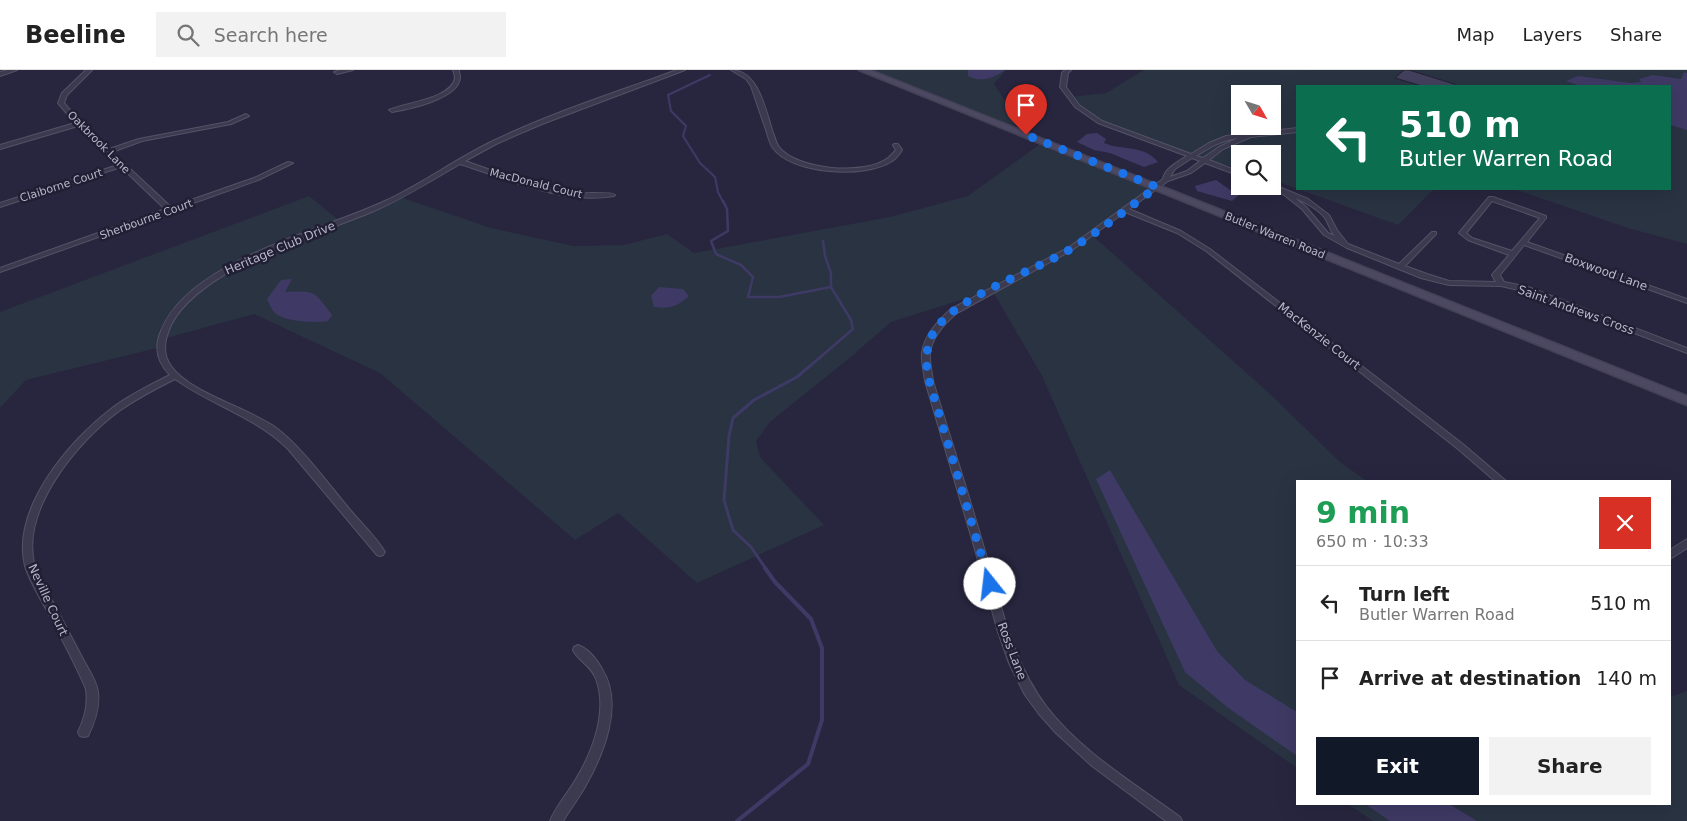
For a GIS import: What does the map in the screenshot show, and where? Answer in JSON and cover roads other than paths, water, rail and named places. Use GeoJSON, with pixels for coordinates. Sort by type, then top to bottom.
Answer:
{"type":"FeatureCollection","features":[{"type":"Feature","properties":{"kind":"main road","name":"Butler Warren Road"},"geometry":{"type":"LineString","coordinates":[[862,70],[1687,401]]}},
{"type":"Feature","properties":{"kind":"street"},"geometry":{"type":"LineString","coordinates":[[0,74],[14,70]]}},
{"type":"Feature","properties":{"kind":"street","name":"Oakbrook Lane"},"geometry":{"type":"LineString","coordinates":[[89,70],[64,94],[61,103],[80,124],[170,210]]}},
{"type":"Feature","properties":{"kind":"street"},"geometry":{"type":"LineString","coordinates":[[338,72],[350,70]]}},
{"type":"Feature","properties":{"kind":"street"},"geometry":{"type":"LineString","coordinates":[[392,110],[423,102],[445,93],[456,82],[458,77],[456,70]]}},
{"type":"Feature","properties":{"kind":"street","name":"Heritage Club Drive"},"geometry":{"type":"LineString","coordinates":[[380,552],[302,459],[276,432],[247,414],[190,387],[175,376],[163,359],[162,339],[175,314],[203,286],[249,259],[405,194],[513,135],[682,70]]}},
{"type":"Feature","properties":{"kind":"street"},"geometry":{"type":"LineString","coordinates":[[734,70],[748,78],[754,86],[775,147],[778,152],[791,161],[826,170],[861,169],[893,158],[899,150],[896,145]]}},
{"type":"Feature","properties":{"kind":"street"},"geometry":{"type":"LineString","coordinates":[[1068,70],[1065,74],[1064,87],[1082,110],[1100,122],[1231,171]]}},
{"type":"Feature","properties":{"kind":"street"},"geometry":{"type":"LineString","coordinates":[[109,151],[141,140],[229,123],[246,116]]}},
{"type":"Feature","properties":{"kind":"street"},"geometry":{"type":"LineString","coordinates":[[0,147],[80,124]]}},
{"type":"Feature","properties":{"kind":"street"},"geometry":{"type":"LineString","coordinates":[[1281,132],[1296,130]]}},
{"type":"Feature","properties":{"kind":"street"},"geometry":{"type":"LineString","coordinates":[[1251,135],[1221,148],[1203,160],[1190,172],[1166,180],[1167,174],[1211,144],[1226,138],[1251,135]]}},
{"type":"Feature","properties":{"kind":"street","name":"MacDonald Court"},"geometry":{"type":"LineString","coordinates":[[461,162],[558,190],[590,196],[612,195]]}},
{"type":"Feature","properties":{"kind":"street","name":"Sherbourne Court"},"geometry":{"type":"LineString","coordinates":[[0,270],[256,179],[290,163]]}},
{"type":"Feature","properties":{"kind":"street","name":"Claiborne Court"},"geometry":{"type":"LineString","coordinates":[[0,205],[122,165]]}},
{"type":"Feature","properties":{"kind":"street","name":"Ross Lane"},"geometry":{"type":"LineString","coordinates":[[1166,180],[1070,249],[954,311],[942,321],[931,336],[926,353],[926,367],[1004,633],[1020,675],[1039,704],[1071,740],[1098,763],[1176,821]]}},
{"type":"Feature","properties":{"kind":"street","name":"Saint Andrews Cross"},"geometry":{"type":"LineString","coordinates":[[1281,189],[1306,200],[1327,216],[1334,231],[1349,247]]}},
{"type":"Feature","properties":{"kind":"street","name":"Saint Andrews Cross"},"geometry":{"type":"LineString","coordinates":[[1281,190],[1304,208],[1326,234],[1349,247],[1400,267],[1449,283],[1501,284],[1525,289],[1687,351]]}},
{"type":"Feature","properties":{"kind":"street"},"geometry":{"type":"LineString","coordinates":[[1501,284],[1496,275],[1524,243],[1544,217],[1491,198],[1462,233],[1470,239],[1514,254]]}},
{"type":"Feature","properties":{"kind":"street","name":"MacKenzie Court"},"geometry":{"type":"LineString","coordinates":[[1125,210],[1179,232],[1208,250],[1500,480]]}},
{"type":"Feature","properties":{"kind":"street"},"geometry":{"type":"LineString","coordinates":[[1400,267],[1434,233]]}},
{"type":"Feature","properties":{"kind":"street","name":"Boxwood Lane"},"geometry":{"type":"LineString","coordinates":[[1524,243],[1687,300]]}},
{"type":"Feature","properties":{"kind":"street","name":"Neville Court"},"geometry":{"type":"LineString","coordinates":[[84,732],[93,712],[92,688],[33,573],[27,548],[28,536],[33,517],[42,498],[70,454],[84,437],[114,410],[144,391],[175,376]]}},
{"type":"Feature","properties":{"kind":"street"},"geometry":{"type":"LineString","coordinates":[[1671,554],[1687,543]]}},
{"type":"Feature","properties":{"kind":"street"},"geometry":{"type":"LineString","coordinates":[[556,821],[581,781],[596,750],[606,710],[606,692],[601,675],[592,660],[578,650]]}},
{"type":"Feature","properties":{"kind":"waterway"},"geometry":{"type":"LineString","coordinates":[[710,75],[668,95],[671,111],[686,126],[683,136],[700,163],[715,177],[718,192],[723,202]]}},
{"type":"Feature","properties":{"kind":"waterway"},"geometry":{"type":"LineString","coordinates":[[723,201],[727,209],[728,231],[711,241],[716,254],[741,265],[753,277],[748,297],[779,297],[831,287]]}},
{"type":"Feature","properties":{"kind":"waterway"},"geometry":{"type":"LineString","coordinates":[[823,241],[825,256],[831,273],[831,287]]}},
{"type":"Feature","properties":{"kind":"waterway"},"geometry":{"type":"LineString","coordinates":[[810,366],[853,329],[851,320],[831,287]]}},
{"type":"Feature","properties":{"kind":"waterway"},"geometry":{"type":"LineString","coordinates":[[766,569],[751,547],[733,530],[724,500],[729,436],[733,418],[754,400],[797,377],[811,365]]}},
{"type":"Feature","properties":{"kind":"waterway"},"geometry":{"type":"LineString","coordinates":[[737,821],[808,764],[822,720],[822,648],[811,619],[775,582],[765,568]]}}]}
